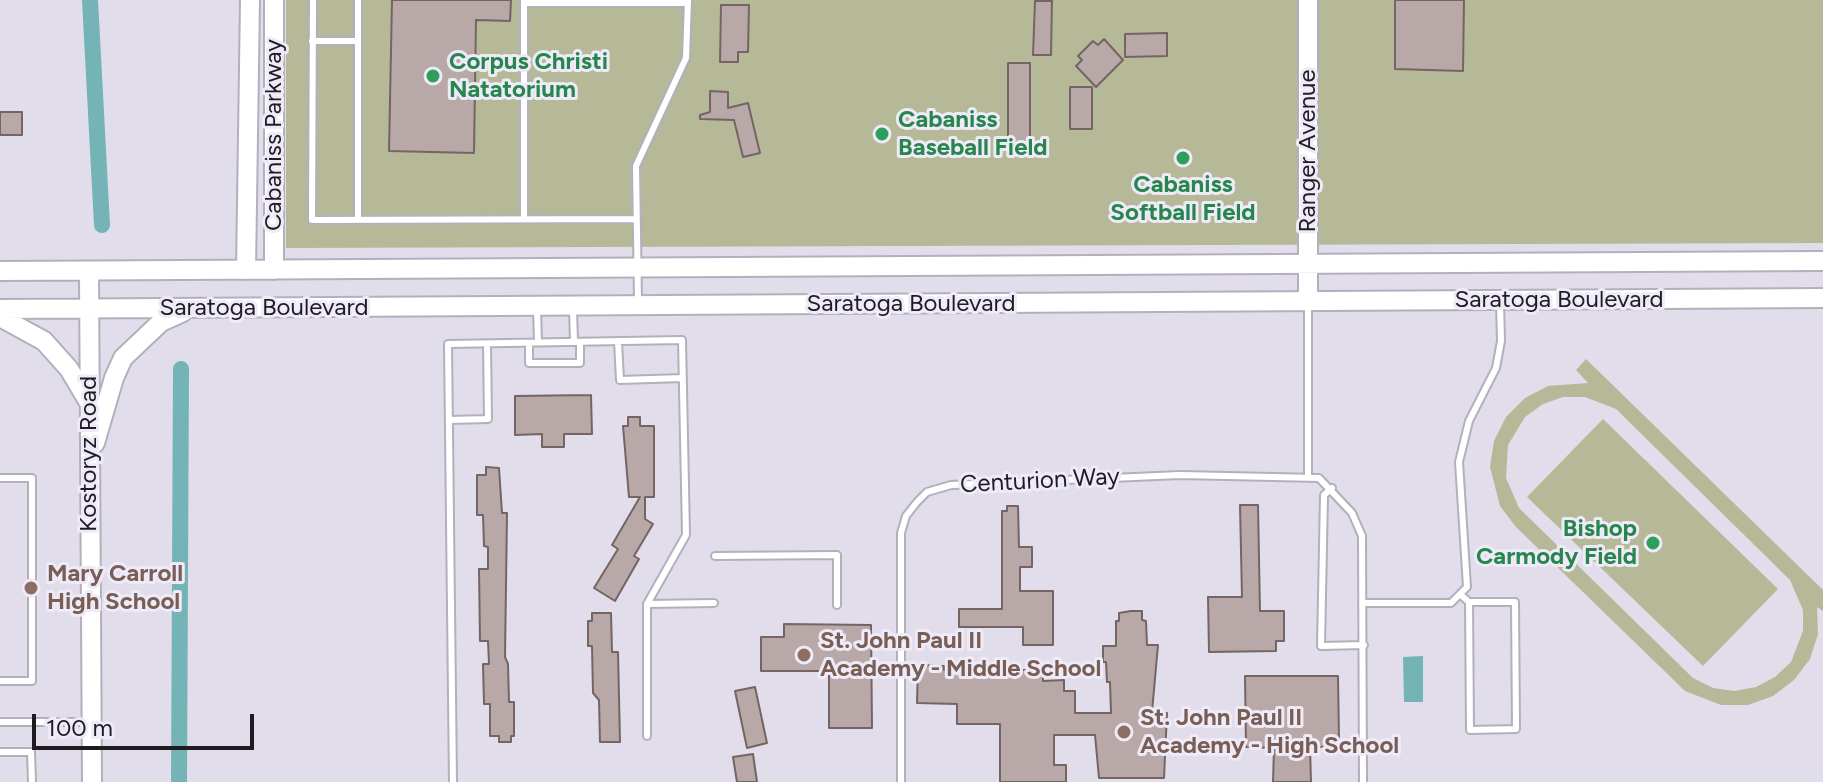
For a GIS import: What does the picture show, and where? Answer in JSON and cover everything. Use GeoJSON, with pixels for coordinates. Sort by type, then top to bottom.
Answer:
{"type":"FeatureCollection","features":[{"type":"Feature","properties":{"kind":"main road","name":"Cabaniss Parkway"},"geometry":{"type":"LineString","coordinates":[[246,270],[250,0]]}},
{"type":"Feature","properties":{"kind":"main road","name":"Cabaniss Parkway"},"geometry":{"type":"LineString","coordinates":[[274,0],[274,270]]}},
{"type":"Feature","properties":{"kind":"main road","name":"Ranger Avenue"},"geometry":{"type":"LineString","coordinates":[[1308,0],[1308,302]]}},
{"type":"Feature","properties":{"kind":"main road","name":"Saratoga Boulevard"},"geometry":{"type":"LineString","coordinates":[[0,271],[1823,261]]}},
{"type":"Feature","properties":{"kind":"main road","name":"Kostoryz Road"},"geometry":{"type":"LineString","coordinates":[[89,271],[92,782]]}},
{"type":"Feature","properties":{"kind":"main road","name":"Saratoga Boulevard"},"geometry":{"type":"LineString","coordinates":[[0,309],[1823,298]]}},
{"type":"Feature","properties":{"kind":"main road"},"geometry":{"type":"LineString","coordinates":[[89,465],[114,378],[123,358],[161,322],[192,308]]}},
{"type":"Feature","properties":{"kind":"main road"},"geometry":{"type":"LineString","coordinates":[[0,317],[44,341],[69,369],[89,402]]}},
{"type":"Feature","properties":{"kind":"lane"},"geometry":{"type":"LineString","coordinates":[[313,0],[312,220],[636,219]]}},
{"type":"Feature","properties":{"kind":"lane"},"geometry":{"type":"LineString","coordinates":[[358,0],[358,219]]}},
{"type":"Feature","properties":{"kind":"lane"},"geometry":{"type":"LineString","coordinates":[[524,219],[524,2],[688,1],[686,58],[638,158],[638,306]]}},
{"type":"Feature","properties":{"kind":"lane"},"geometry":{"type":"LineString","coordinates":[[312,41],[358,41]]}},
{"type":"Feature","properties":{"kind":"lane"},"geometry":{"type":"LineString","coordinates":[[1362,603],[1451,603],[1462,596],[1467,587],[1459,462],[1469,421],[1496,368],[1501,341],[1500,300]]}},
{"type":"Feature","properties":{"kind":"lane"},"geometry":{"type":"LineString","coordinates":[[1308,302],[1308,476]]}},
{"type":"Feature","properties":{"kind":"lane"},"geometry":{"type":"LineString","coordinates":[[529,343],[529,363],[580,363],[573,307]]}},
{"type":"Feature","properties":{"kind":"lane"},"geometry":{"type":"LineString","coordinates":[[537,308],[538,342]]}},
{"type":"Feature","properties":{"kind":"lane"},"geometry":{"type":"LineString","coordinates":[[453,782],[448,344],[682,340],[686,535],[647,604],[647,736]]}},
{"type":"Feature","properties":{"kind":"lane"},"geometry":{"type":"LineString","coordinates":[[618,341],[620,380],[683,378]]}},
{"type":"Feature","properties":{"kind":"lane"},"geometry":{"type":"LineString","coordinates":[[449,420],[488,419],[487,344]]}},
{"type":"Feature","properties":{"kind":"lane","name":"Centurion Way"},"geometry":{"type":"LineString","coordinates":[[901,782],[901,533],[906,516],[927,492],[951,485],[1095,478],[1308,476],[1319,478],[1332,488],[1352,513],[1362,536],[1363,782]]}},
{"type":"Feature","properties":{"kind":"lane"},"geometry":{"type":"LineString","coordinates":[[0,478],[32,478],[32,681],[0,681]]}},
{"type":"Feature","properties":{"kind":"lane"},"geometry":{"type":"LineString","coordinates":[[1332,488],[1324,495],[1321,646],[1364,645]]}},
{"type":"Feature","properties":{"kind":"lane"},"geometry":{"type":"LineString","coordinates":[[715,556],[837,555],[837,605]]}},
{"type":"Feature","properties":{"kind":"lane"},"geometry":{"type":"LineString","coordinates":[[1462,596],[1469,602],[1515,602],[1516,729],[1470,730],[1469,602]]}},
{"type":"Feature","properties":{"kind":"lane"},"geometry":{"type":"LineString","coordinates":[[647,604],[714,603]]}},
{"type":"Feature","properties":{"kind":"lane"},"geometry":{"type":"LineString","coordinates":[[0,722],[91,722]]}},
{"type":"Feature","properties":{"kind":"lane"},"geometry":{"type":"LineString","coordinates":[[0,752],[31,752],[32,782]]}},
{"type":"Feature","properties":{"kind":"shaded area"},"geometry":{"type":"Polygon","coordinates":[[[286,0],[1823,0],[1823,243],[286,248],[286,0]]]}},
{"type":"Feature","properties":{"kind":"shaded area"},"geometry":{"type":"Polygon","coordinates":[[[1586,359],[1823,590],[1823,611],[1817,607],[1818,634],[1810,659],[1794,680],[1773,696],[1748,705],[1721,705],[1685,691],[1516,527],[1500,506],[1490,467],[1494,441],[1506,417],[1525,398],[1548,386],[1588,383],[1576,370],[1586,359]],[[1563,397],[1543,404],[1525,417],[1508,445],[1506,478],[1519,508],[1693,678],[1713,688],[1734,691],[1756,687],[1775,677],[1791,662],[1803,631],[1803,610],[1790,580],[1616,409],[1585,397],[1563,397]]]}},
{"type":"Feature","properties":{"kind":"shaded area","name":"Bishop Carmody Field"},"geometry":{"type":"Polygon","coordinates":[[[1603,419],[1778,589],[1703,666],[1527,497],[1603,419]]]}},
{"type":"Feature","properties":{"kind":"shaded area"},"geometry":{"type":"Polygon","coordinates":[[[1423,656],[1423,702],[1404,702],[1403,657],[1423,656]]]}},
{"type":"Feature","properties":{"kind":"building","name":"Corpus Christi Natatorium"},"geometry":{"type":"Polygon","coordinates":[[[392,0],[511,0],[510,21],[476,20],[474,153],[389,151],[392,0]]]}},
{"type":"Feature","properties":{"kind":"building"},"geometry":{"type":"Polygon","coordinates":[[[1395,0],[1464,0],[1463,71],[1395,69],[1395,0]]]}},
{"type":"Feature","properties":{"kind":"building"},"geometry":{"type":"Polygon","coordinates":[[[1035,1],[1052,1],[1051,55],[1033,55],[1035,1]]]}},
{"type":"Feature","properties":{"kind":"building"},"geometry":{"type":"Polygon","coordinates":[[[721,5],[749,5],[748,52],[738,52],[738,62],[720,62],[721,5]]]}},
{"type":"Feature","properties":{"kind":"building"},"geometry":{"type":"Polygon","coordinates":[[[1167,33],[1167,56],[1125,57],[1125,34],[1167,33]]]}},
{"type":"Feature","properties":{"kind":"building"},"geometry":{"type":"Polygon","coordinates":[[[1104,39],[1123,60],[1096,87],[1076,66],[1082,60],[1078,56],[1093,41],[1098,45],[1104,39]]]}},
{"type":"Feature","properties":{"kind":"building"},"geometry":{"type":"Polygon","coordinates":[[[1008,63],[1030,63],[1030,143],[1008,143],[1008,63]]]}},
{"type":"Feature","properties":{"kind":"building"},"geometry":{"type":"Polygon","coordinates":[[[1070,87],[1092,87],[1092,129],[1070,129],[1070,87]]]}},
{"type":"Feature","properties":{"kind":"building"},"geometry":{"type":"Polygon","coordinates":[[[710,91],[728,92],[728,108],[748,103],[760,153],[743,157],[734,120],[700,119],[700,115],[710,112],[710,91]]]}},
{"type":"Feature","properties":{"kind":"building"},"geometry":{"type":"Polygon","coordinates":[[[0,112],[22,112],[22,135],[0,135],[0,112]]]}},
{"type":"Feature","properties":{"kind":"building"},"geometry":{"type":"Polygon","coordinates":[[[591,395],[592,434],[564,434],[564,447],[542,447],[542,434],[515,435],[515,396],[591,395]]]}},
{"type":"Feature","properties":{"kind":"building"},"geometry":{"type":"Polygon","coordinates":[[[628,417],[640,417],[640,426],[654,426],[654,497],[645,497],[645,519],[653,524],[634,556],[639,559],[615,601],[594,588],[618,549],[612,545],[640,497],[629,497],[623,426],[628,426],[628,417]]]}},
{"type":"Feature","properties":{"kind":"building"},"geometry":{"type":"Polygon","coordinates":[[[486,467],[499,468],[502,513],[507,513],[505,657],[509,702],[514,702],[514,736],[511,736],[511,742],[499,742],[499,736],[490,736],[490,704],[484,704],[483,664],[489,664],[488,641],[480,641],[479,569],[488,569],[488,547],[484,546],[483,515],[477,515],[477,475],[486,475],[486,467]]]}},
{"type":"Feature","properties":{"kind":"building"},"geometry":{"type":"Polygon","coordinates":[[[1240,505],[1258,505],[1260,611],[1284,611],[1284,641],[1276,641],[1276,651],[1209,652],[1208,597],[1242,597],[1240,505]]]}},
{"type":"Feature","properties":{"kind":"building"},"geometry":{"type":"Polygon","coordinates":[[[1007,506],[1018,506],[1019,547],[1032,547],[1032,567],[1020,567],[1020,591],[1053,591],[1053,645],[1023,645],[1023,627],[959,627],[959,609],[1002,609],[1002,511],[1007,511],[1007,506]]]}},
{"type":"Feature","properties":{"kind":"building"},"geometry":{"type":"Polygon","coordinates":[[[1142,611],[1142,620],[1146,621],[1147,645],[1158,645],[1152,712],[1167,713],[1164,778],[1099,778],[1095,735],[1054,735],[1054,765],[1066,765],[1066,782],[1000,782],[1000,724],[957,724],[957,704],[917,703],[918,665],[944,666],[944,670],[1043,670],[1043,681],[1064,680],[1064,691],[1075,691],[1075,713],[1111,713],[1110,682],[1107,682],[1106,662],[1103,662],[1103,646],[1116,646],[1119,613],[1142,611]]]}},
{"type":"Feature","properties":{"kind":"building"},"geometry":{"type":"Polygon","coordinates":[[[592,613],[611,613],[612,652],[618,652],[620,742],[600,742],[599,700],[593,693],[592,646],[588,646],[588,621],[592,621],[592,613]]]}},
{"type":"Feature","properties":{"kind":"building"},"geometry":{"type":"Polygon","coordinates":[[[784,624],[871,625],[872,728],[829,728],[829,671],[761,671],[761,637],[784,637],[784,624]]]}},
{"type":"Feature","properties":{"kind":"building"},"geometry":{"type":"Polygon","coordinates":[[[1245,676],[1338,676],[1339,740],[1333,740],[1333,747],[1310,747],[1311,782],[1273,782],[1274,748],[1246,747],[1245,676]]]}},
{"type":"Feature","properties":{"kind":"building"},"geometry":{"type":"Polygon","coordinates":[[[755,687],[767,743],[747,748],[735,691],[755,687]]]}},
{"type":"Feature","properties":{"kind":"building"},"geometry":{"type":"Polygon","coordinates":[[[753,754],[757,782],[737,782],[733,757],[753,754]]]}},
{"type":"Feature","properties":{"kind":"waterway"},"geometry":{"type":"LineString","coordinates":[[90,0],[102,225]]}},
{"type":"Feature","properties":{"kind":"waterway"},"geometry":{"type":"LineString","coordinates":[[179,782],[181,369]]}},
{"type":"Feature","properties":{"kind":"place","name":"Corpus Christi Natatorium"},"geometry":{"type":"Point","coordinates":[433,76]}},
{"type":"Feature","properties":{"kind":"place","name":"Cabaniss Baseball Field"},"geometry":{"type":"Point","coordinates":[882,134]}},
{"type":"Feature","properties":{"kind":"place","name":"Cabaniss Softball Field"},"geometry":{"type":"Point","coordinates":[1183,158]}},
{"type":"Feature","properties":{"kind":"place","name":"Bishop Carmody Field"},"geometry":{"type":"Point","coordinates":[1653,543]}},
{"type":"Feature","properties":{"kind":"place","name":"Mary Carroll High School"},"geometry":{"type":"Point","coordinates":[31,588]}},
{"type":"Feature","properties":{"kind":"place","name":"St. John Paul II Academy - Middle School"},"geometry":{"type":"Point","coordinates":[804,655]}},
{"type":"Feature","properties":{"kind":"place","name":"St. John Paul II Academy - High School"},"geometry":{"type":"Point","coordinates":[1124,732]}}]}
